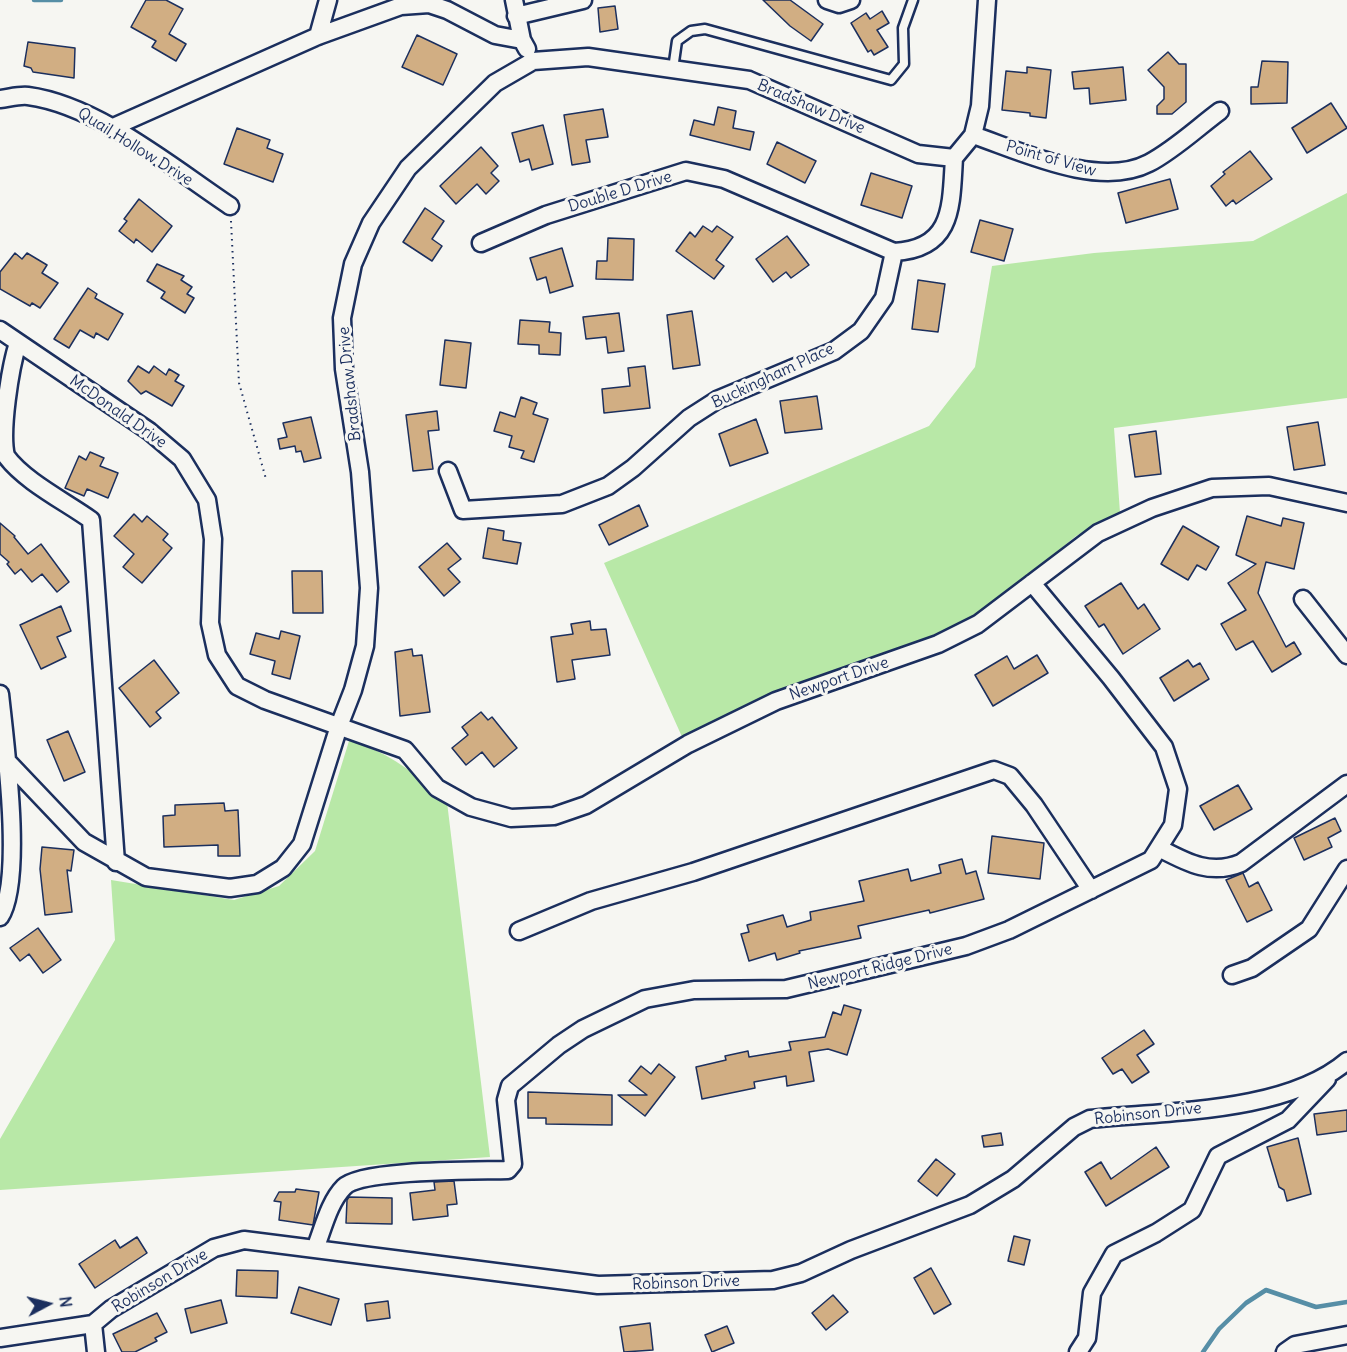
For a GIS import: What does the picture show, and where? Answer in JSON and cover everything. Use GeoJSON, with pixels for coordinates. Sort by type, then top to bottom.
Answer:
{"type":"FeatureCollection","features":[{"type":"Feature","properties":{"kind":"street"},"geometry":{"type":"LineString","coordinates":[[318,36],[328,0]]}},
{"type":"Feature","properties":{"kind":"street"},"geometry":{"type":"LineString","coordinates":[[533,61],[522,40],[515,8],[583,0]]}},
{"type":"Feature","properties":{"kind":"street"},"geometry":{"type":"LineString","coordinates":[[827,0],[839,4],[851,0]]}},
{"type":"Feature","properties":{"kind":"street"},"geometry":{"type":"LineString","coordinates":[[894,252],[916,250],[938,235],[951,209],[954,158],[973,135],[980,106],[987,0]]}},
{"type":"Feature","properties":{"kind":"street"},"geometry":{"type":"LineString","coordinates":[[111,128],[318,36],[401,6],[429,4],[447,10],[495,35],[522,40]]}},
{"type":"Feature","properties":{"kind":"street","name":"Bradshaw Drive"},"geometry":{"type":"LineString","coordinates":[[3,761],[84,842],[146,877],[230,888],[257,884],[283,868],[302,844],[339,726],[353,690],[365,646],[369,588],[360,472],[344,369],[342,318],[353,264],[371,223],[408,168],[495,83],[533,61],[588,57],[748,80],[918,154],[954,158]]}},
{"type":"Feature","properties":{"kind":"street","name":"Quail Hollow Drive"},"geometry":{"type":"LineString","coordinates":[[0,99],[26,96],[70,106],[111,128],[230,206]]}},
{"type":"Feature","properties":{"kind":"street","name":"Point of View"},"geometry":{"type":"LineString","coordinates":[[973,135],[1089,172],[1114,174],[1149,163],[1220,111]]}},
{"type":"Feature","properties":{"kind":"street","name":"Double D Drive"},"geometry":{"type":"LineString","coordinates":[[481,243],[546,214],[686,171],[724,179],[894,252]]}},
{"type":"Feature","properties":{"kind":"street","name":"Buckingham Place"},"geometry":{"type":"LineString","coordinates":[[448,471],[463,510],[562,504],[608,486],[633,468],[689,418],[717,400],[834,351],[861,331],[884,298],[894,252]]}},
{"type":"Feature","properties":{"kind":"street","name":"McDonald Drive"},"geometry":{"type":"LineString","coordinates":[[0,330],[149,431],[182,459],[207,500],[213,539],[210,623],[217,655],[237,686],[265,700],[339,726]]}},
{"type":"Feature","properties":{"kind":"street"},"geometry":{"type":"LineString","coordinates":[[18,343],[5,383],[0,433],[4,454],[20,470],[91,520],[116,862]]}},
{"type":"Feature","properties":{"kind":"street","name":"Newport Drive"},"geometry":{"type":"LineString","coordinates":[[339,726],[405,750],[437,788],[471,807],[511,818],[554,816],[586,805],[688,744],[776,701],[938,645],[978,624],[1098,533],[1152,508],[1212,488],[1269,486],[1347,503]]}},
{"type":"Feature","properties":{"kind":"street","name":"Newport Ridge Drive"},"geometry":{"type":"LineString","coordinates":[[315,1249],[335,1198],[346,1185],[368,1176],[508,1170],[513,1164],[506,1100],[510,1086],[559,1045],[583,1029],[645,999],[694,990],[786,989],[966,946],[1009,930],[1151,860],[1173,825],[1178,789],[1164,747],[1111,678],[1032,583]]}},
{"type":"Feature","properties":{"kind":"street"},"geometry":{"type":"LineString","coordinates":[[1303,598],[1347,656]]}},
{"type":"Feature","properties":{"kind":"street"},"geometry":{"type":"LineString","coordinates":[[0,694],[3,761],[13,874],[0,917]]}},
{"type":"Feature","properties":{"kind":"street"},"geometry":{"type":"LineString","coordinates":[[519,931],[591,901],[693,872],[994,770],[1010,776],[1028,798],[1091,890]]}},
{"type":"Feature","properties":{"kind":"street"},"geometry":{"type":"LineString","coordinates":[[1159,848],[1196,867],[1226,870],[1241,863],[1347,784]]}},
{"type":"Feature","properties":{"kind":"street"},"geometry":{"type":"LineString","coordinates":[[1232,975],[1252,968],[1309,929],[1347,869]]}},
{"type":"Feature","properties":{"kind":"street","name":"Robinson Drive"},"geometry":{"type":"LineString","coordinates":[[0,1338],[93,1324],[111,1309],[214,1248],[244,1240],[598,1285],[773,1280],[801,1273],[851,1250],[970,1205],[1013,1179],[1074,1127],[1090,1119],[1256,1103],[1330,1076],[1347,1061]]}},
{"type":"Feature","properties":{"kind":"street"},"geometry":{"type":"LineString","coordinates":[[1085,1347],[1092,1293],[1114,1254],[1156,1233],[1192,1210],[1218,1156],[1288,1120],[1330,1076]]}},
{"type":"Feature","properties":{"kind":"street"},"geometry":{"type":"LineString","coordinates":[[93,1324],[96,1352]]}},
{"type":"Feature","properties":{"kind":"street"},"geometry":{"type":"LineString","coordinates":[[1285,1352],[1295,1345],[1347,1335]]}},
{"type":"Feature","properties":{"kind":"lane"},"geometry":{"type":"LineString","coordinates":[[672,69],[677,41],[691,31],[705,29],[891,81],[904,64],[903,28],[913,0]]}},
{"type":"Feature","properties":{"kind":"path"},"geometry":{"type":"LineString","coordinates":[[230,206],[239,383],[266,479]]}},
{"type":"Feature","properties":{"kind":"green space"},"geometry":{"type":"Polygon","coordinates":[[[1347,193],[1347,398],[1114,428],[1120,513],[1076,536],[995,603],[942,635],[739,710],[683,739],[604,563],[929,426],[975,367],[992,266],[1094,253],[1253,241],[1347,193]]]}},
{"type":"Feature","properties":{"kind":"green space"},"geometry":{"type":"Polygon","coordinates":[[[349,741],[378,752],[402,765],[447,802],[490,1157],[0,1190],[0,1139],[115,940],[111,880],[234,900],[279,886],[315,851],[349,741]]]}},
{"type":"Feature","properties":{"kind":"building"},"geometry":{"type":"Polygon","coordinates":[[[146,0],[166,0],[183,9],[169,34],[186,44],[176,61],[152,47],[156,41],[131,27],[146,0]]]}},
{"type":"Feature","properties":{"kind":"building"},"geometry":{"type":"Polygon","coordinates":[[[763,0],[790,0],[823,24],[811,41],[790,26],[763,0]]]}},
{"type":"Feature","properties":{"kind":"building"},"geometry":{"type":"Polygon","coordinates":[[[615,6],[618,29],[600,32],[598,8],[615,6]]]}},
{"type":"Feature","properties":{"kind":"building"},"geometry":{"type":"Polygon","coordinates":[[[882,11],[889,23],[877,30],[888,47],[874,55],[871,50],[868,52],[851,23],[866,13],[870,19],[882,11]]]}},
{"type":"Feature","properties":{"kind":"building"},"geometry":{"type":"Polygon","coordinates":[[[417,35],[457,54],[443,85],[402,67],[417,35]]]}},
{"type":"Feature","properties":{"kind":"building"},"geometry":{"type":"Polygon","coordinates":[[[28,42],[75,48],[74,78],[33,72],[31,68],[24,66],[28,42]]]}},
{"type":"Feature","properties":{"kind":"building"},"geometry":{"type":"Polygon","coordinates":[[[1168,52],[1179,64],[1186,64],[1186,102],[1172,114],[1157,114],[1157,106],[1164,99],[1164,87],[1148,70],[1168,52]]]}},
{"type":"Feature","properties":{"kind":"building"},"geometry":{"type":"Polygon","coordinates":[[[1262,61],[1288,62],[1287,103],[1251,104],[1251,87],[1258,87],[1262,61]]]}},
{"type":"Feature","properties":{"kind":"building"},"geometry":{"type":"Polygon","coordinates":[[[1027,67],[1051,70],[1046,118],[1030,116],[1030,113],[1002,110],[1006,71],[1027,73],[1027,67]]]}},
{"type":"Feature","properties":{"kind":"building"},"geometry":{"type":"Polygon","coordinates":[[[1123,67],[1126,100],[1090,104],[1089,88],[1074,89],[1072,72],[1123,67]]]}},
{"type":"Feature","properties":{"kind":"building"},"geometry":{"type":"Polygon","coordinates":[[[1331,103],[1347,128],[1307,153],[1292,128],[1331,103]]]}},
{"type":"Feature","properties":{"kind":"building"},"geometry":{"type":"Polygon","coordinates":[[[718,107],[736,111],[733,128],[754,132],[750,150],[690,135],[694,120],[714,125],[718,107]]]}},
{"type":"Feature","properties":{"kind":"building"},"geometry":{"type":"Polygon","coordinates":[[[603,109],[608,137],[586,140],[590,162],[572,165],[564,115],[603,109]]]}},
{"type":"Feature","properties":{"kind":"building"},"geometry":{"type":"Polygon","coordinates":[[[543,125],[553,164],[532,170],[529,159],[520,162],[512,133],[543,125]]]}},
{"type":"Feature","properties":{"kind":"building"},"geometry":{"type":"Polygon","coordinates":[[[237,128],[270,140],[267,148],[283,154],[273,182],[224,164],[237,128]]]}},
{"type":"Feature","properties":{"kind":"building"},"geometry":{"type":"Polygon","coordinates":[[[777,142],[816,161],[805,183],[767,164],[777,142]]]}},
{"type":"Feature","properties":{"kind":"building"},"geometry":{"type":"Polygon","coordinates":[[[481,147],[498,166],[491,173],[499,181],[486,194],[477,184],[456,204],[440,186],[481,147]]]}},
{"type":"Feature","properties":{"kind":"building"},"geometry":{"type":"Polygon","coordinates":[[[1250,151],[1272,179],[1236,204],[1233,200],[1226,206],[1211,186],[1225,174],[1223,172],[1250,151]]]}},
{"type":"Feature","properties":{"kind":"building"},"geometry":{"type":"Polygon","coordinates":[[[871,173],[912,186],[902,218],[861,205],[871,173]]]}},
{"type":"Feature","properties":{"kind":"building"},"geometry":{"type":"Polygon","coordinates":[[[1170,179],[1178,209],[1126,223],[1118,193],[1170,179]]]}},
{"type":"Feature","properties":{"kind":"building"},"geometry":{"type":"Polygon","coordinates":[[[139,199],[172,226],[152,252],[136,239],[134,243],[119,231],[127,221],[124,219],[139,199]]]}},
{"type":"Feature","properties":{"kind":"building"},"geometry":{"type":"Polygon","coordinates":[[[425,208],[444,221],[432,239],[442,246],[432,261],[403,242],[425,208]]]}},
{"type":"Feature","properties":{"kind":"building"},"geometry":{"type":"Polygon","coordinates":[[[980,220],[1013,229],[1004,261],[971,252],[980,220]]]}},
{"type":"Feature","properties":{"kind":"building"},"geometry":{"type":"Polygon","coordinates":[[[703,226],[712,232],[717,226],[733,237],[716,260],[724,266],[714,279],[676,251],[690,232],[695,237],[703,226]]]}},
{"type":"Feature","properties":{"kind":"building"},"geometry":{"type":"Polygon","coordinates":[[[787,236],[809,265],[791,278],[786,272],[773,282],[756,259],[787,236]]]}},
{"type":"Feature","properties":{"kind":"building"},"geometry":{"type":"Polygon","coordinates":[[[608,238],[634,239],[633,280],[596,279],[597,261],[607,261],[608,238]]]}},
{"type":"Feature","properties":{"kind":"building"},"geometry":{"type":"Polygon","coordinates":[[[562,248],[573,286],[550,293],[546,277],[537,280],[530,258],[562,248]]]}},
{"type":"Feature","properties":{"kind":"building"},"geometry":{"type":"Polygon","coordinates":[[[15,253],[22,259],[27,253],[47,265],[42,273],[58,283],[40,308],[32,303],[30,306],[0,289],[0,272],[15,253]]]}},
{"type":"Feature","properties":{"kind":"building"},"geometry":{"type":"Polygon","coordinates":[[[157,264],[184,276],[181,280],[192,287],[187,294],[194,298],[185,313],[161,298],[165,292],[147,281],[157,264]]]}},
{"type":"Feature","properties":{"kind":"building"},"geometry":{"type":"Polygon","coordinates":[[[918,280],[945,284],[938,332],[912,329],[918,280]]]}},
{"type":"Feature","properties":{"kind":"building"},"geometry":{"type":"Polygon","coordinates":[[[88,288],[97,294],[95,298],[123,314],[108,340],[96,333],[94,338],[80,330],[69,348],[54,339],[88,288]]]}},
{"type":"Feature","properties":{"kind":"building"},"geometry":{"type":"Polygon","coordinates":[[[692,311],[700,365],[673,369],[667,315],[692,311]]]}},
{"type":"Feature","properties":{"kind":"building"},"geometry":{"type":"Polygon","coordinates":[[[619,313],[624,351],[608,353],[606,337],[586,339],[583,317],[619,313]]]}},
{"type":"Feature","properties":{"kind":"building"},"geometry":{"type":"Polygon","coordinates":[[[520,320],[550,322],[549,332],[561,333],[560,355],[539,354],[539,345],[518,344],[520,320]]]}},
{"type":"Feature","properties":{"kind":"building"},"geometry":{"type":"Polygon","coordinates":[[[445,340],[471,343],[466,388],[440,385],[445,340]]]}},
{"type":"Feature","properties":{"kind":"building"},"geometry":{"type":"Polygon","coordinates":[[[138,366],[149,373],[154,366],[166,375],[169,369],[179,375],[175,381],[184,386],[172,406],[146,391],[141,394],[128,381],[138,366]]]}},
{"type":"Feature","properties":{"kind":"building"},"geometry":{"type":"Polygon","coordinates":[[[645,366],[650,408],[604,413],[602,389],[630,386],[628,368],[645,366]]]}},
{"type":"Feature","properties":{"kind":"building"},"geometry":{"type":"Polygon","coordinates":[[[817,396],[822,429],[785,433],[780,401],[817,396]]]}},
{"type":"Feature","properties":{"kind":"building"},"geometry":{"type":"Polygon","coordinates":[[[521,397],[537,403],[533,414],[548,419],[534,462],[521,458],[524,451],[509,447],[512,436],[494,431],[500,412],[515,417],[521,397]]]}},
{"type":"Feature","properties":{"kind":"building"},"geometry":{"type":"Polygon","coordinates":[[[437,411],[439,430],[428,431],[433,469],[413,471],[406,415],[437,411]]]}},
{"type":"Feature","properties":{"kind":"building"},"geometry":{"type":"Polygon","coordinates":[[[311,417],[321,458],[304,462],[301,451],[296,452],[295,446],[280,449],[278,439],[287,437],[283,423],[311,417]]]}},
{"type":"Feature","properties":{"kind":"building"},"geometry":{"type":"Polygon","coordinates":[[[756,419],[768,453],[730,466],[719,434],[756,419]]]}},
{"type":"Feature","properties":{"kind":"building"},"geometry":{"type":"Polygon","coordinates":[[[1318,422],[1325,465],[1294,470],[1287,427],[1318,422]]]}},
{"type":"Feature","properties":{"kind":"building"},"geometry":{"type":"Polygon","coordinates":[[[1156,431],[1161,474],[1135,477],[1129,435],[1156,431]]]}},
{"type":"Feature","properties":{"kind":"building"},"geometry":{"type":"Polygon","coordinates":[[[90,452],[104,458],[100,466],[118,473],[108,498],[87,489],[84,496],[65,488],[79,456],[86,460],[90,452]]]}},
{"type":"Feature","properties":{"kind":"building"},"geometry":{"type":"Polygon","coordinates":[[[639,505],[648,526],[609,545],[599,525],[639,505]]]}},
{"type":"Feature","properties":{"kind":"building"},"geometry":{"type":"Polygon","coordinates":[[[134,514],[142,522],[147,516],[168,534],[163,540],[172,548],[142,583],[123,567],[134,554],[114,536],[134,514]]]}},
{"type":"Feature","properties":{"kind":"building"},"geometry":{"type":"Polygon","coordinates":[[[1247,516],[1281,526],[1283,518],[1304,523],[1294,569],[1266,562],[1258,593],[1286,647],[1294,642],[1301,654],[1272,672],[1253,641],[1236,650],[1221,624],[1246,610],[1228,583],[1256,564],[1236,555],[1247,516]]]}},
{"type":"Feature","properties":{"kind":"building"},"geometry":{"type":"Polygon","coordinates":[[[0,523],[15,536],[28,554],[41,544],[69,582],[57,592],[42,574],[32,582],[21,569],[15,574],[7,564],[9,562],[0,554],[0,523]]]}},
{"type":"Feature","properties":{"kind":"building"},"geometry":{"type":"Polygon","coordinates":[[[1183,526],[1219,547],[1206,570],[1197,565],[1188,580],[1161,564],[1183,526]]]}},
{"type":"Feature","properties":{"kind":"building"},"geometry":{"type":"Polygon","coordinates":[[[488,528],[504,531],[503,540],[521,543],[517,564],[483,558],[488,528]]]}},
{"type":"Feature","properties":{"kind":"building"},"geometry":{"type":"Polygon","coordinates":[[[447,543],[461,559],[448,569],[460,582],[444,596],[419,567],[447,543]]]}},
{"type":"Feature","properties":{"kind":"building"},"geometry":{"type":"Polygon","coordinates":[[[292,571],[322,571],[323,613],[293,613],[292,571]]]}},
{"type":"Feature","properties":{"kind":"building"},"geometry":{"type":"Polygon","coordinates":[[[1121,583],[1138,609],[1144,604],[1160,629],[1123,654],[1104,624],[1099,627],[1085,606],[1121,583]]]}},
{"type":"Feature","properties":{"kind":"building"},"geometry":{"type":"Polygon","coordinates":[[[61,606],[71,631],[57,637],[66,657],[41,669],[20,625],[61,606]]]}},
{"type":"Feature","properties":{"kind":"building"},"geometry":{"type":"Polygon","coordinates":[[[590,621],[591,630],[606,629],[610,655],[572,660],[575,679],[557,682],[551,637],[573,634],[571,624],[590,621]]]}},
{"type":"Feature","properties":{"kind":"building"},"geometry":{"type":"Polygon","coordinates":[[[281,631],[300,636],[290,679],[272,674],[275,661],[250,654],[256,633],[279,639],[281,631]]]}},
{"type":"Feature","properties":{"kind":"building"},"geometry":{"type":"Polygon","coordinates":[[[412,649],[413,656],[422,655],[430,712],[400,716],[395,652],[412,649]]]}},
{"type":"Feature","properties":{"kind":"building"},"geometry":{"type":"Polygon","coordinates":[[[1037,655],[1048,673],[993,706],[975,675],[1007,656],[1014,669],[1037,655]]]}},
{"type":"Feature","properties":{"kind":"building"},"geometry":{"type":"Polygon","coordinates":[[[154,660],[179,693],[156,712],[161,718],[150,727],[119,688],[154,660]]]}},
{"type":"Feature","properties":{"kind":"building"},"geometry":{"type":"Polygon","coordinates":[[[1188,660],[1193,667],[1200,663],[1209,679],[1174,701],[1160,678],[1188,660]]]}},
{"type":"Feature","properties":{"kind":"building"},"geometry":{"type":"Polygon","coordinates":[[[481,712],[488,720],[492,717],[517,748],[494,767],[482,752],[466,765],[452,748],[468,735],[462,727],[481,712]]]}},
{"type":"Feature","properties":{"kind":"building"},"geometry":{"type":"Polygon","coordinates":[[[68,731],[85,772],[64,781],[47,740],[68,731]]]}},
{"type":"Feature","properties":{"kind":"building"},"geometry":{"type":"Polygon","coordinates":[[[1238,785],[1252,809],[1214,830],[1200,806],[1238,785]]]}},
{"type":"Feature","properties":{"kind":"building"},"geometry":{"type":"Polygon","coordinates":[[[224,803],[225,811],[238,810],[240,856],[218,856],[218,845],[164,847],[163,816],[175,815],[175,805],[224,803]]]}},
{"type":"Feature","properties":{"kind":"building"},"geometry":{"type":"Polygon","coordinates":[[[1335,818],[1341,831],[1328,838],[1332,847],[1304,860],[1294,838],[1335,818]]]}},
{"type":"Feature","properties":{"kind":"building"},"geometry":{"type":"Polygon","coordinates":[[[992,836],[1044,843],[1040,879],[988,873],[992,836]]]}},
{"type":"Feature","properties":{"kind":"building"},"geometry":{"type":"Polygon","coordinates":[[[42,847],[74,850],[71,871],[67,870],[72,912],[45,915],[40,869],[42,847]]]}},
{"type":"Feature","properties":{"kind":"building"},"geometry":{"type":"Polygon","coordinates":[[[962,859],[966,874],[976,871],[984,899],[930,913],[929,910],[858,926],[861,938],[799,951],[800,953],[777,960],[775,953],[749,961],[741,934],[749,932],[747,925],[783,915],[787,927],[811,920],[810,912],[864,901],[859,881],[908,869],[911,881],[941,873],[939,865],[962,859]]]}},
{"type":"Feature","properties":{"kind":"building"},"geometry":{"type":"Polygon","coordinates":[[[1243,873],[1249,887],[1258,882],[1272,910],[1247,922],[1226,880],[1243,873]]]}},
{"type":"Feature","properties":{"kind":"building"},"geometry":{"type":"Polygon","coordinates":[[[38,928],[61,960],[43,973],[29,954],[20,961],[10,948],[38,928]]]}},
{"type":"Feature","properties":{"kind":"building"},"geometry":{"type":"Polygon","coordinates":[[[844,1005],[861,1010],[847,1055],[828,1049],[809,1052],[814,1081],[787,1086],[786,1076],[754,1082],[755,1088],[702,1099],[696,1067],[726,1060],[725,1056],[748,1051],[749,1057],[791,1050],[789,1042],[825,1037],[833,1012],[841,1015],[844,1005]]]}},
{"type":"Feature","properties":{"kind":"building"},"geometry":{"type":"Polygon","coordinates":[[[1144,1030],[1154,1044],[1137,1055],[1149,1072],[1132,1083],[1122,1069],[1113,1074],[1102,1058],[1144,1030]]]}},
{"type":"Feature","properties":{"kind":"building"},"geometry":{"type":"Polygon","coordinates":[[[659,1064],[675,1077],[645,1116],[618,1095],[647,1095],[629,1081],[641,1066],[651,1074],[659,1064]]]}},
{"type":"Feature","properties":{"kind":"building"},"geometry":{"type":"Polygon","coordinates":[[[528,1092],[612,1095],[612,1125],[546,1124],[546,1118],[528,1118],[528,1092]]]}},
{"type":"Feature","properties":{"kind":"building"},"geometry":{"type":"Polygon","coordinates":[[[1347,1110],[1347,1131],[1317,1135],[1314,1114],[1347,1110]]]}},
{"type":"Feature","properties":{"kind":"building"},"geometry":{"type":"Polygon","coordinates":[[[1001,1133],[1003,1145],[984,1147],[982,1136],[1001,1133]]]}},
{"type":"Feature","properties":{"kind":"building"},"geometry":{"type":"Polygon","coordinates":[[[1298,1138],[1311,1194],[1287,1201],[1284,1190],[1279,1187],[1267,1147],[1298,1138]]]}},
{"type":"Feature","properties":{"kind":"building"},"geometry":{"type":"Polygon","coordinates":[[[1156,1147],[1169,1167],[1106,1206],[1085,1172],[1101,1162],[1111,1179],[1156,1147]]]}},
{"type":"Feature","properties":{"kind":"building"},"geometry":{"type":"Polygon","coordinates":[[[936,1159],[955,1174],[937,1196],[918,1181],[936,1159]]]}},
{"type":"Feature","properties":{"kind":"building"},"geometry":{"type":"Polygon","coordinates":[[[454,1181],[457,1204],[447,1205],[448,1216],[413,1220],[410,1193],[435,1190],[434,1182],[454,1181]]]}},
{"type":"Feature","properties":{"kind":"building"},"geometry":{"type":"Polygon","coordinates":[[[296,1189],[319,1192],[313,1225],[279,1220],[281,1202],[274,1201],[279,1192],[295,1192],[296,1189]]]}},
{"type":"Feature","properties":{"kind":"building"},"geometry":{"type":"Polygon","coordinates":[[[349,1197],[392,1198],[392,1224],[346,1223],[349,1197]]]}},
{"type":"Feature","properties":{"kind":"building"},"geometry":{"type":"Polygon","coordinates":[[[1014,1236],[1030,1240],[1024,1265],[1008,1261],[1014,1236]]]}},
{"type":"Feature","properties":{"kind":"building"},"geometry":{"type":"Polygon","coordinates":[[[137,1237],[147,1253],[95,1288],[79,1264],[115,1240],[120,1248],[137,1237]]]}},
{"type":"Feature","properties":{"kind":"building"},"geometry":{"type":"Polygon","coordinates":[[[931,1268],[951,1304],[934,1314],[914,1278],[931,1268]]]}},
{"type":"Feature","properties":{"kind":"building"},"geometry":{"type":"Polygon","coordinates":[[[237,1270],[278,1271],[277,1298],[236,1296],[237,1270]]]}},
{"type":"Feature","properties":{"kind":"building"},"geometry":{"type":"Polygon","coordinates":[[[299,1287],[339,1299],[331,1325],[291,1313],[299,1287]]]}},
{"type":"Feature","properties":{"kind":"building"},"geometry":{"type":"Polygon","coordinates":[[[833,1295],[848,1312],[826,1330],[812,1313],[833,1295]]]}},
{"type":"Feature","properties":{"kind":"building"},"geometry":{"type":"Polygon","coordinates":[[[221,1300],[227,1323],[191,1333],[185,1309],[221,1300]]]}},
{"type":"Feature","properties":{"kind":"building"},"geometry":{"type":"Polygon","coordinates":[[[388,1301],[390,1318],[367,1321],[365,1304],[388,1301]]]}},
{"type":"Feature","properties":{"kind":"building"},"geometry":{"type":"Polygon","coordinates":[[[157,1313],[167,1332],[155,1338],[157,1341],[135,1352],[122,1352],[113,1334],[157,1313]]]}},
{"type":"Feature","properties":{"kind":"building"},"geometry":{"type":"Polygon","coordinates":[[[650,1323],[653,1350],[624,1352],[620,1327],[650,1323]]]}},
{"type":"Feature","properties":{"kind":"building"},"geometry":{"type":"Polygon","coordinates":[[[727,1326],[734,1343],[712,1352],[705,1335],[727,1326]]]}},
{"type":"Feature","properties":{"kind":"waterway"},"geometry":{"type":"LineString","coordinates":[[34,0],[61,0]]}},
{"type":"Feature","properties":{"kind":"waterway"},"geometry":{"type":"LineString","coordinates":[[1203,1352],[1219,1329],[1246,1303],[1266,1290],[1316,1307],[1347,1302]]}}]}
